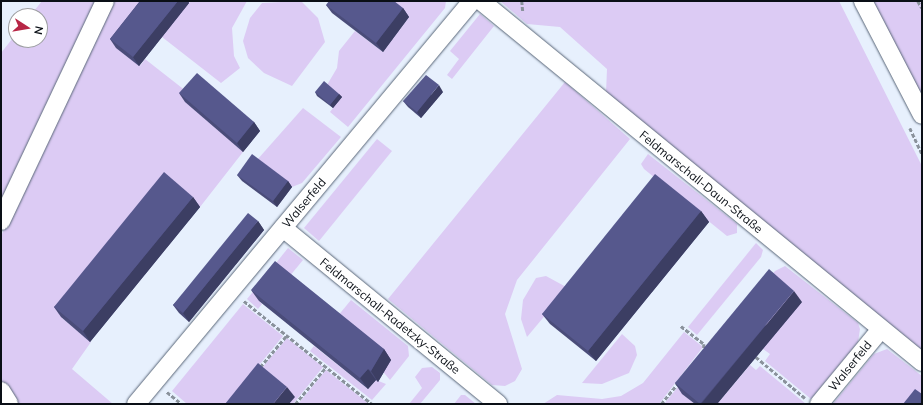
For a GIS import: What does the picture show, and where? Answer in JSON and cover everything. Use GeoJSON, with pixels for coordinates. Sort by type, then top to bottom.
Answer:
{"type":"FeatureCollection","features":[{"type":"Feature","properties":{"kind":"street"},"geometry":{"type":"LineString","coordinates":[[1,221],[105,1]]}},
{"type":"Feature","properties":{"kind":"street","name":"Walserfeld"},"geometry":{"type":"LineString","coordinates":[[136,404],[472,1]]}},
{"type":"Feature","properties":{"kind":"street","name":"Feldmarschall-Daun-Straße"},"geometry":{"type":"LineString","coordinates":[[480,1],[922,362]]}},
{"type":"Feature","properties":{"kind":"street"},"geometry":{"type":"LineString","coordinates":[[863,1],[922,116]]}},
{"type":"Feature","properties":{"kind":"street","name":"Feldmarschall-Radetzky-Straße"},"geometry":{"type":"LineString","coordinates":[[283,228],[498,404]]}},
{"type":"Feature","properties":{"kind":"street","name":"Walserfeld"},"geometry":{"type":"LineString","coordinates":[[819,404],[881,329]]}},
{"type":"Feature","properties":{"kind":"street"},"geometry":{"type":"LineString","coordinates":[[1,391],[10,404]]}},
{"type":"Feature","properties":{"kind":"path"},"geometry":{"type":"LineString","coordinates":[[918,1],[922,8]]}},
{"type":"Feature","properties":{"kind":"path"},"geometry":{"type":"LineString","coordinates":[[231,290],[372,404]]}},
{"type":"Feature","properties":{"kind":"path"},"geometry":{"type":"LineString","coordinates":[[681,326],[704,344],[699,358]]}},
{"type":"Feature","properties":{"kind":"path"},"geometry":{"type":"LineString","coordinates":[[258,370],[287,335]]}},
{"type":"Feature","properties":{"kind":"path"},"geometry":{"type":"LineString","coordinates":[[756,357],[812,404]]}},
{"type":"Feature","properties":{"kind":"path"},"geometry":{"type":"LineString","coordinates":[[296,404],[326,367]]}},
{"type":"Feature","properties":{"kind":"path"},"geometry":{"type":"LineString","coordinates":[[661,404],[680,381]]}},
{"type":"Feature","properties":{"kind":"shaded area"},"geometry":{"type":"Polygon","coordinates":[[[42,1],[95,1],[1,200],[1,53],[8,44],[8,48],[48,48],[48,8],[36,8],[42,1]]]}},
{"type":"Feature","properties":{"kind":"shaded area"},"geometry":{"type":"Polygon","coordinates":[[[114,1],[153,1],[140,66],[145,59],[191,95],[243,152],[200,207],[62,318],[91,342],[72,369],[113,404],[16,404],[1,380],[1,236],[114,1]]]}},
{"type":"Feature","properties":{"kind":"shaded area"},"geometry":{"type":"Polygon","coordinates":[[[187,1],[247,1],[232,28],[234,56],[240,68],[221,83],[162,37],[187,1]]]}},
{"type":"Feature","properties":{"kind":"shaded area"},"geometry":{"type":"Polygon","coordinates":[[[301,1],[318,18],[325,42],[292,86],[264,73],[248,58],[243,41],[250,18],[262,3],[301,1]]]}},
{"type":"Feature","properties":{"kind":"shaded area"},"geometry":{"type":"Polygon","coordinates":[[[389,1],[446,1],[445,8],[348,127],[330,112],[333,108],[327,85],[337,68],[339,51],[355,31],[383,52],[409,17],[389,1]]]}},
{"type":"Feature","properties":{"kind":"shaded area"},"geometry":{"type":"Polygon","coordinates":[[[500,1],[839,1],[922,166],[922,350],[606,93],[607,69],[560,27],[527,24],[500,1]]]}},
{"type":"Feature","properties":{"kind":"shaded area"},"geometry":{"type":"Polygon","coordinates":[[[873,1],[922,1],[922,103],[886,26],[873,1]]]}},
{"type":"Feature","properties":{"kind":"shaded area"},"geometry":{"type":"Polygon","coordinates":[[[480,14],[494,26],[452,79],[447,75],[459,59],[450,51],[480,14]]]}},
{"type":"Feature","properties":{"kind":"shaded area"},"geometry":{"type":"Polygon","coordinates":[[[565,82],[630,139],[517,280],[505,314],[522,369],[515,381],[505,386],[492,385],[388,299],[565,82]]]}},
{"type":"Feature","properties":{"kind":"shaded area"},"geometry":{"type":"Polygon","coordinates":[[[303,108],[341,137],[302,183],[292,187],[257,160],[303,108]]]}},
{"type":"Feature","properties":{"kind":"shaded area"},"geometry":{"type":"Polygon","coordinates":[[[377,139],[392,151],[319,241],[304,228],[377,139]]]}},
{"type":"Feature","properties":{"kind":"shaded area"},"geometry":{"type":"Polygon","coordinates":[[[648,154],[737,224],[737,233],[727,236],[644,169],[641,164],[648,154]]]}},
{"type":"Feature","properties":{"kind":"shaded area"},"geometry":{"type":"Polygon","coordinates":[[[756,243],[763,250],[761,257],[697,335],[688,327],[756,243]]]}},
{"type":"Feature","properties":{"kind":"shaded area"},"geometry":{"type":"Polygon","coordinates":[[[288,248],[303,260],[289,277],[264,278],[288,248]]]}},
{"type":"Feature","properties":{"kind":"shaded area"},"geometry":{"type":"Polygon","coordinates":[[[785,266],[858,323],[860,329],[858,342],[811,399],[765,361],[770,354],[763,349],[744,309],[775,271],[785,266]]]}},
{"type":"Feature","properties":{"kind":"shaded area"},"geometry":{"type":"Polygon","coordinates":[[[546,276],[568,288],[527,337],[521,319],[523,300],[536,278],[546,276]]]}},
{"type":"Feature","properties":{"kind":"shaded area"},"geometry":{"type":"Polygon","coordinates":[[[261,282],[259,301],[262,304],[258,309],[247,299],[261,282]]]}},
{"type":"Feature","properties":{"kind":"shaded area"},"geometry":{"type":"Polygon","coordinates":[[[351,300],[408,346],[409,356],[390,380],[337,317],[351,300]]]}},
{"type":"Feature","properties":{"kind":"shaded area"},"geometry":{"type":"Polygon","coordinates":[[[243,304],[283,336],[227,404],[187,404],[172,391],[243,304]]]}},
{"type":"Feature","properties":{"kind":"shaded area"},"geometry":{"type":"Polygon","coordinates":[[[684,332],[703,347],[659,404],[543,404],[557,395],[602,399],[621,396],[643,383],[684,332]]]}},
{"type":"Feature","properties":{"kind":"shaded area"},"geometry":{"type":"Polygon","coordinates":[[[622,334],[635,346],[637,355],[629,373],[602,384],[582,383],[622,334]]]}},
{"type":"Feature","properties":{"kind":"shaded area"},"geometry":{"type":"Polygon","coordinates":[[[287,338],[323,367],[293,404],[232,404],[287,338]]]}},
{"type":"Feature","properties":{"kind":"shaded area"},"geometry":{"type":"Polygon","coordinates":[[[314,346],[368,389],[376,380],[386,384],[372,400],[310,351],[314,346]]]}},
{"type":"Feature","properties":{"kind":"shaded area"},"geometry":{"type":"Polygon","coordinates":[[[887,349],[922,376],[920,404],[833,404],[874,354],[887,349]]]}},
{"type":"Feature","properties":{"kind":"shaded area"},"geometry":{"type":"Polygon","coordinates":[[[750,365],[756,370],[760,366],[806,404],[717,404],[750,365]]]}},
{"type":"Feature","properties":{"kind":"shaded area"},"geometry":{"type":"Polygon","coordinates":[[[432,367],[440,373],[440,380],[420,404],[409,404],[422,388],[415,377],[422,368],[432,367]]]}},
{"type":"Feature","properties":{"kind":"shaded area"},"geometry":{"type":"Polygon","coordinates":[[[326,370],[369,404],[298,404],[326,370]]]}},
{"type":"Feature","properties":{"kind":"shaded area"},"geometry":{"type":"Polygon","coordinates":[[[691,371],[683,394],[695,404],[664,404],[691,371]]]}},
{"type":"Feature","properties":{"kind":"shaded area"},"geometry":{"type":"Polygon","coordinates":[[[461,395],[465,395],[476,404],[454,404],[461,395]]]}},
{"type":"Feature","properties":{"kind":"building"},"geometry":{"type":"Polygon","coordinates":[[[140,1],[178,1],[133,57],[110,39],[140,1]]]}},
{"type":"Feature","properties":{"kind":"building"},"geometry":{"type":"Polygon","coordinates":[[[329,1],[394,1],[403,8],[376,43],[326,5],[329,1]]]}},
{"type":"Feature","properties":{"kind":"building"},"geometry":{"type":"Polygon","coordinates":[[[197,73],[254,122],[237,143],[179,93],[197,73]]]}},
{"type":"Feature","properties":{"kind":"building"},"geometry":{"type":"Polygon","coordinates":[[[426,75],[439,85],[417,112],[403,101],[426,75]]]}},
{"type":"Feature","properties":{"kind":"building"},"geometry":{"type":"Polygon","coordinates":[[[324,81],[339,94],[330,105],[315,92],[324,81]]]}},
{"type":"Feature","properties":{"kind":"building"},"geometry":{"type":"Polygon","coordinates":[[[252,154],[288,181],[273,201],[237,175],[252,154]]]}},
{"type":"Feature","properties":{"kind":"building"},"geometry":{"type":"Polygon","coordinates":[[[164,172],[193,197],[83,331],[54,307],[164,172]]]}},
{"type":"Feature","properties":{"kind":"building"},"geometry":{"type":"Polygon","coordinates":[[[655,174],[701,211],[588,351],[542,314],[655,174]]]}},
{"type":"Feature","properties":{"kind":"building"},"geometry":{"type":"Polygon","coordinates":[[[248,213],[258,221],[183,313],[173,305],[248,213]]]}},
{"type":"Feature","properties":{"kind":"building"},"geometry":{"type":"Polygon","coordinates":[[[275,261],[384,349],[371,371],[368,369],[360,378],[251,290],[275,261]]]}},
{"type":"Feature","properties":{"kind":"building"},"geometry":{"type":"Polygon","coordinates":[[[769,269],[794,291],[700,404],[675,383],[769,269]]]}},
{"type":"Feature","properties":{"kind":"building"},"geometry":{"type":"Polygon","coordinates":[[[258,363],[287,387],[273,404],[225,404],[258,363]]]}},
{"type":"Feature","properties":{"kind":"building"},"geometry":{"type":"Polygon","coordinates":[[[915,389],[922,394],[922,404],[903,404],[915,389]]]}}]}
